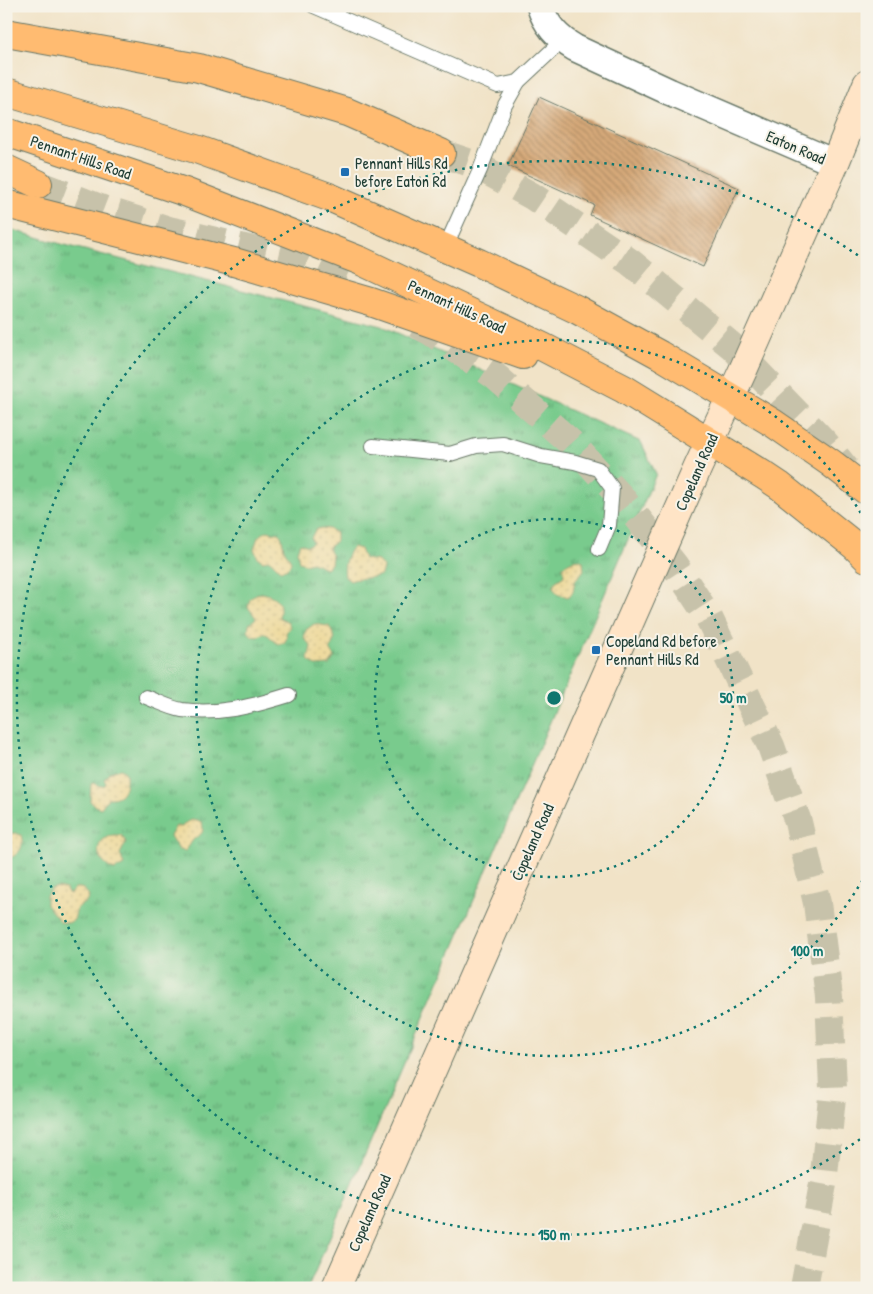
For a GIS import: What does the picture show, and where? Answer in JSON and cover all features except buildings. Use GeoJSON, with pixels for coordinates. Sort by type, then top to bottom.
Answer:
{"type":"FeatureCollection","features":[{"type":"Feature","properties":{"kind":"highway"},"geometry":{"type":"LineString","coordinates":[[6,33],[199,68],[347,112],[442,153]]}},
{"type":"Feature","properties":{"kind":"highway"},"geometry":{"type":"LineString","coordinates":[[6,92],[217,157],[329,197],[445,248],[576,309],[660,355],[773,422],[867,491]]}},
{"type":"Feature","properties":{"kind":"highway","name":"Pennant Hills Road"},"geometry":{"type":"LineString","coordinates":[[6,132],[185,192],[361,261],[542,347],[624,389],[780,486],[855,546],[867,558]]}},
{"type":"Feature","properties":{"kind":"highway"},"geometry":{"type":"LineString","coordinates":[[6,169],[38,184]]}},
{"type":"Feature","properties":{"kind":"highway"},"geometry":{"type":"LineString","coordinates":[[6,204],[234,262],[371,302],[624,389]]}},
{"type":"Feature","properties":{"kind":"main road"},"geometry":{"type":"LineString","coordinates":[[835,163],[867,84]]}},
{"type":"Feature","properties":{"kind":"main road","name":"Eaton Road"},"geometry":{"type":"LineString","coordinates":[[730,397],[835,163]]}},
{"type":"Feature","properties":{"kind":"main road","name":"Copeland Road"},"geometry":{"type":"LineString","coordinates":[[336,1288],[730,397]]}},
{"type":"Feature","properties":{"kind":"street","name":"Eaton Road"},"geometry":{"type":"LineString","coordinates":[[540,6],[544,19],[553,32],[575,48],[670,92],[835,163]]}},
{"type":"Feature","properties":{"kind":"lane"},"geometry":{"type":"LineString","coordinates":[[314,6],[498,86],[518,82]]}},
{"type":"Feature","properties":{"kind":"lane"},"geometry":{"type":"LineString","coordinates":[[445,248],[480,170],[505,105],[518,82],[562,40]]}},
{"type":"Feature","properties":{"kind":"lane"},"geometry":{"type":"LineString","coordinates":[[373,446],[450,454],[476,446],[503,444],[541,456],[575,462],[598,469],[612,488],[609,526],[599,549]]}},
{"type":"Feature","properties":{"kind":"lane"},"geometry":{"type":"LineString","coordinates":[[146,697],[181,710],[219,712],[258,705],[289,695]]}},
{"type":"Feature","properties":{"kind":"green space"},"geometry":{"type":"Polygon","coordinates":[[[6,228],[61,244],[382,326],[641,442],[656,474],[308,1288],[6,1288],[6,228]]]}},
{"type":"Feature","properties":{"kind":"sand"},"geometry":{"type":"Polygon","coordinates":[[[321,528],[329,529],[336,533],[336,541],[329,547],[332,556],[331,564],[326,568],[312,562],[305,564],[299,562],[297,551],[300,543],[308,546],[313,542],[311,538],[315,530],[321,528]]]}},
{"type":"Feature","properties":{"kind":"sand"},"geometry":{"type":"Polygon","coordinates":[[[267,531],[279,533],[282,538],[284,549],[291,561],[286,569],[280,570],[270,560],[263,561],[258,558],[254,549],[258,537],[267,531]]]}},
{"type":"Feature","properties":{"kind":"sand"},"geometry":{"type":"Polygon","coordinates":[[[353,547],[360,549],[364,559],[378,561],[383,567],[381,575],[350,581],[345,577],[346,560],[353,547]]]}},
{"type":"Feature","properties":{"kind":"sand"},"geometry":{"type":"Polygon","coordinates":[[[576,559],[583,561],[584,570],[575,581],[573,592],[568,597],[558,594],[553,588],[555,582],[564,576],[563,566],[576,559]]]}},
{"type":"Feature","properties":{"kind":"sand"},"geometry":{"type":"Polygon","coordinates":[[[262,593],[277,600],[280,607],[279,617],[288,622],[290,627],[286,633],[287,638],[284,643],[278,644],[264,633],[257,637],[252,636],[248,631],[249,624],[256,618],[248,607],[250,599],[256,594],[262,593]]]}},
{"type":"Feature","properties":{"kind":"sand"},"geometry":{"type":"Polygon","coordinates":[[[314,624],[329,626],[335,638],[330,649],[335,657],[329,665],[316,666],[308,660],[311,646],[304,638],[306,630],[314,624]]]}},
{"type":"Feature","properties":{"kind":"sand"},"geometry":{"type":"Polygon","coordinates":[[[121,769],[126,773],[126,783],[121,794],[108,798],[101,808],[95,806],[90,801],[91,784],[105,785],[104,779],[110,772],[121,769]]]}},
{"type":"Feature","properties":{"kind":"sand"},"geometry":{"type":"Polygon","coordinates":[[[192,820],[202,822],[202,832],[185,851],[179,850],[170,836],[176,826],[182,827],[185,823],[192,820]]]}},
{"type":"Feature","properties":{"kind":"sand"},"geometry":{"type":"Polygon","coordinates":[[[15,833],[21,835],[22,843],[20,850],[14,856],[6,859],[6,837],[15,833]]]}},
{"type":"Feature","properties":{"kind":"sand"},"geometry":{"type":"Polygon","coordinates":[[[113,835],[121,835],[126,842],[120,854],[124,865],[114,870],[103,862],[98,852],[101,842],[113,835]]]}},
{"type":"Feature","properties":{"kind":"sand"},"geometry":{"type":"Polygon","coordinates":[[[58,887],[66,889],[70,894],[75,888],[82,889],[89,897],[87,901],[77,908],[74,920],[68,923],[61,922],[46,905],[46,896],[51,889],[58,887]]]}},
{"type":"Feature","properties":{"kind":"tunnel"},"geometry":{"type":"LineString","coordinates":[[441,153],[476,165],[532,196],[630,262],[733,347],[825,443],[846,469]]}},
{"type":"Feature","properties":{"kind":"tunnel"},"geometry":{"type":"LineString","coordinates":[[38,184],[108,211],[169,230],[283,257],[345,286]]}},
{"type":"Feature","properties":{"kind":"tunnel"},"geometry":{"type":"LineString","coordinates":[[416,324],[431,332],[495,376],[570,442],[620,496],[675,566],[708,616],[771,746],[798,822],[817,903],[829,997],[833,1088],[823,1184],[804,1288]]}},
{"type":"Feature","properties":{"kind":"place","name":"Pennant Hills Rd before Eaton Rd"},"geometry":{"type":"Point","coordinates":[345,172]}},
{"type":"Feature","properties":{"kind":"place","name":"Copeland Rd before Pennant Hills Rd"},"geometry":{"type":"Point","coordinates":[596,650]}}]}
